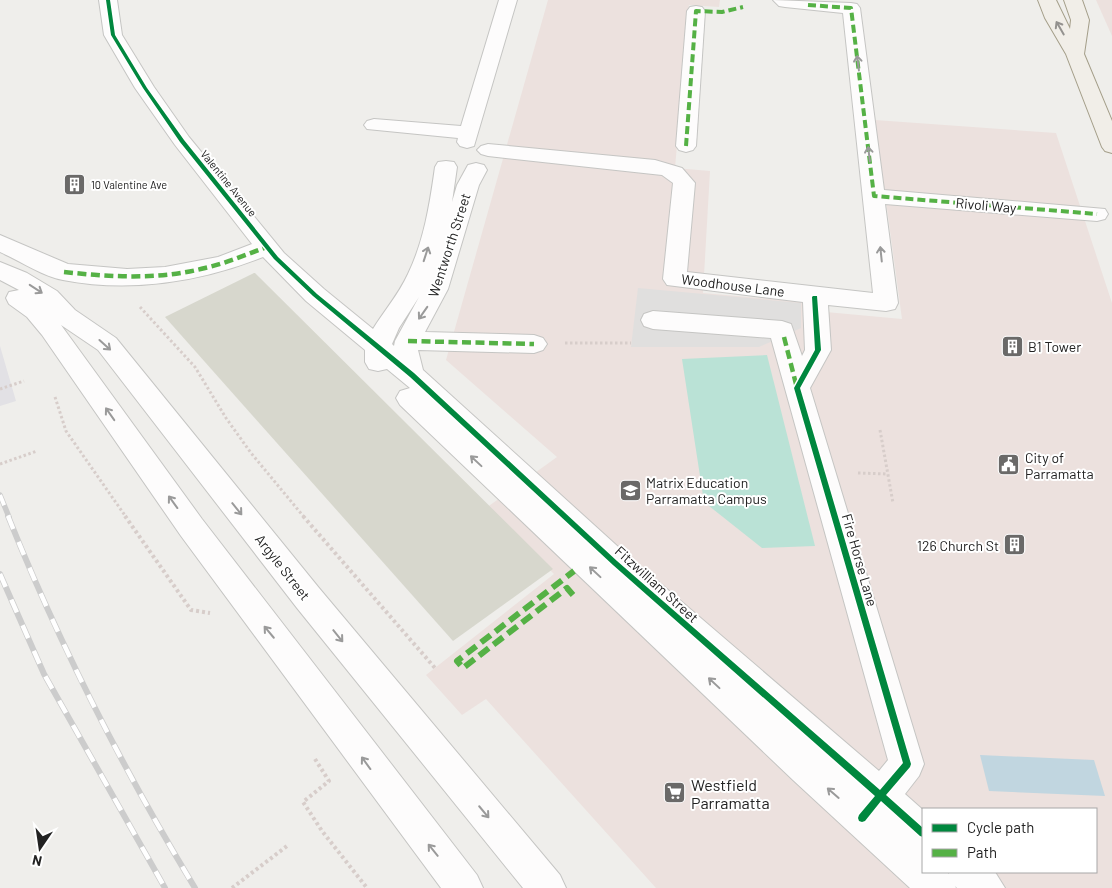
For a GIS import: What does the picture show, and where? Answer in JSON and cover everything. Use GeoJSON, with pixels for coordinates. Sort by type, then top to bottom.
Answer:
{"type":"FeatureCollection","features":[{"type":"Feature","properties":{"kind":"main road"},"geometry":{"type":"LineString","coordinates":[[1047,0],[1054,18],[1075,54],[1112,147]]}},
{"type":"Feature","properties":{"kind":"main road"},"geometry":{"type":"LineString","coordinates":[[1072,0],[1080,20],[1075,54]]}},
{"type":"Feature","properties":{"kind":"street","name":"Valentine Avenue"},"geometry":{"type":"LineString","coordinates":[[108,0],[113,35],[145,88],[182,141],[276,258],[333,310],[394,344]]}},
{"type":"Feature","properties":{"kind":"street"},"geometry":{"type":"LineString","coordinates":[[508,0],[468,137],[443,150],[440,159],[446,167],[458,171],[483,162],[674,179],[684,165],[691,143],[696,11]]}},
{"type":"Feature","properties":{"kind":"street"},"geometry":{"type":"LineString","coordinates":[[782,0],[808,5],[851,8],[874,196]]}},
{"type":"Feature","properties":{"kind":"street"},"geometry":{"type":"LineString","coordinates":[[374,125],[468,137],[480,144],[483,162]]}},
{"type":"Feature","properties":{"kind":"street","name":"Wentworth Street"},"geometry":{"type":"LineString","coordinates":[[394,344],[434,295],[468,185],[483,162]]}},
{"type":"Feature","properties":{"kind":"street","name":"Wentworth Street"},"geometry":{"type":"LineString","coordinates":[[394,344],[396,312],[414,287],[425,259],[438,218],[446,167]]}},
{"type":"Feature","properties":{"kind":"street","name":"Woodhouse Lane"},"geometry":{"type":"LineString","coordinates":[[674,179],[685,226],[675,279],[758,287],[815,297],[886,302],[874,196]]}},
{"type":"Feature","properties":{"kind":"street","name":"Rivoli Way"},"geometry":{"type":"LineString","coordinates":[[874,196],[1098,214]]}},
{"type":"Feature","properties":{"kind":"street"},"geometry":{"type":"LineString","coordinates":[[0,243],[64,272],[128,277],[165,275],[223,264],[267,247]]}},
{"type":"Feature","properties":{"kind":"street","name":"Argyle Street"},"geometry":{"type":"LineString","coordinates":[[0,270],[19,279],[48,298],[66,316],[107,344],[308,598],[547,888]]}},
{"type":"Feature","properties":{"kind":"street"},"geometry":{"type":"LineString","coordinates":[[0,288],[36,311],[51,330],[138,454],[265,627],[395,802],[464,888]]}},
{"type":"Feature","properties":{"kind":"street"},"geometry":{"type":"LineString","coordinates":[[797,388],[818,350],[815,297]]}},
{"type":"Feature","properties":{"kind":"street"},"geometry":{"type":"LineString","coordinates":[[333,310],[351,316],[372,319],[379,319],[396,312]]}},
{"type":"Feature","properties":{"kind":"street"},"geometry":{"type":"LineString","coordinates":[[653,320],[782,330],[797,388]]}},
{"type":"Feature","properties":{"kind":"street"},"geometry":{"type":"LineString","coordinates":[[394,344],[534,344]]}},
{"type":"Feature","properties":{"kind":"street","name":"Fitzwilliam Street"},"geometry":{"type":"LineString","coordinates":[[922,832],[872,807],[805,768],[394,385],[379,368],[377,357],[394,344],[412,375],[614,563],[806,733],[872,807],[922,869]]}},
{"type":"Feature","properties":{"kind":"street","name":"Fire Horse Lane"},"geometry":{"type":"LineString","coordinates":[[797,388],[907,764],[872,807]]}},
{"type":"Feature","properties":{"kind":"street","name":"Fitzwilliam Street"},"geometry":{"type":"LineString","coordinates":[[925,873],[937,888]]}},
{"type":"Feature","properties":{"kind":"street"},"geometry":{"type":"LineString","coordinates":[[968,873],[986,888]]}},
{"type":"Feature","properties":{"kind":"path"},"geometry":{"type":"LineString","coordinates":[[128,277],[136,303],[195,367],[226,418],[251,452],[348,570],[434,668]]}},
{"type":"Feature","properties":{"kind":"path"},"geometry":{"type":"LineString","coordinates":[[534,344],[631,343]]}},
{"type":"Feature","properties":{"kind":"path"},"geometry":{"type":"LineString","coordinates":[[0,389],[24,380]]}},
{"type":"Feature","properties":{"kind":"path"},"geometry":{"type":"LineString","coordinates":[[880,430],[893,503]]}},
{"type":"Feature","properties":{"kind":"path"},"geometry":{"type":"LineString","coordinates":[[66,431],[166,570],[191,610],[216,614]]}},
{"type":"Feature","properties":{"kind":"path"},"geometry":{"type":"LineString","coordinates":[[0,464],[37,451]]}},
{"type":"Feature","properties":{"kind":"path"},"geometry":{"type":"LineString","coordinates":[[314,757],[329,781],[303,802],[322,831],[366,888]]}},
{"type":"Feature","properties":{"kind":"path"},"geometry":{"type":"LineString","coordinates":[[232,888],[287,846]]}},
{"type":"Feature","properties":{"kind":"shaded area"},"geometry":{"type":"Polygon","coordinates":[[[548,0],[720,0],[719,7],[689,5],[675,168],[710,171],[703,293],[803,302],[804,310],[902,319],[875,120],[1056,133],[1112,303],[1112,888],[656,888],[486,699],[462,715],[426,675],[554,574],[486,508],[557,457],[446,360],[548,0]]]}},
{"type":"Feature","properties":{"kind":"shaded area"},"geometry":{"type":"Polygon","coordinates":[[[1096,0],[1112,0],[1112,36],[1096,0]]]}},
{"type":"Feature","properties":{"kind":"shaded area"},"geometry":{"type":"Polygon","coordinates":[[[254,273],[553,569],[453,641],[165,317],[254,273]]]}},
{"type":"Feature","properties":{"kind":"shaded area"},"geometry":{"type":"Polygon","coordinates":[[[638,288],[801,303],[801,328],[759,347],[631,347],[638,288]]]}},
{"type":"Feature","properties":{"kind":"shaded area"},"geometry":{"type":"Polygon","coordinates":[[[0,346],[16,401],[0,406],[0,346]]]}},
{"type":"Feature","properties":{"kind":"green space"},"geometry":{"type":"Polygon","coordinates":[[[767,355],[815,546],[762,548],[704,502],[682,359],[767,355]]]}},
{"type":"Feature","properties":{"kind":"water"},"geometry":{"type":"Polygon","coordinates":[[[980,755],[1094,760],[1105,796],[989,791],[980,755]]]}},
{"type":"Feature","properties":{"kind":"railway"},"geometry":{"type":"LineString","coordinates":[[0,495],[9,517]]}},
{"type":"Feature","properties":{"kind":"railway"},"geometry":{"type":"LineString","coordinates":[[8,516],[49,612],[94,706],[143,798],[195,888]]}},
{"type":"Feature","properties":{"kind":"railway"},"geometry":{"type":"LineString","coordinates":[[0,574],[44,674],[165,888]]}},
{"type":"Feature","properties":{"kind":"marked path"},"geometry":{"type":"LineString","coordinates":[[808,5],[851,8],[874,196],[1097,214]]}},
{"type":"Feature","properties":{"kind":"marked path"},"geometry":{"type":"LineString","coordinates":[[686,146],[696,11],[722,12],[743,7]]}},
{"type":"Feature","properties":{"kind":"marked path"},"geometry":{"type":"LineString","coordinates":[[64,272],[104,276],[165,275],[205,269],[267,247]]}},
{"type":"Feature","properties":{"kind":"marked path"},"geometry":{"type":"LineString","coordinates":[[784,337],[797,388]]}},
{"type":"Feature","properties":{"kind":"marked path"},"geometry":{"type":"LineString","coordinates":[[408,341],[534,344]]}},
{"type":"Feature","properties":{"kind":"marked path"},"geometry":{"type":"LineString","coordinates":[[573,595],[567,588],[463,668],[457,661],[574,571]]}},
{"type":"Feature","properties":{"kind":"cycle path"},"geometry":{"type":"LineString","coordinates":[[108,0],[113,35],[145,88],[182,141],[276,258],[315,295],[412,375],[615,563],[922,832]]}},
{"type":"Feature","properties":{"kind":"cycle path"},"geometry":{"type":"LineString","coordinates":[[815,297],[818,350],[797,388],[907,764],[862,818]]}},
{"type":"Feature","properties":{"kind":"place","name":"10 Valentine Ave"},"geometry":{"type":"Point","coordinates":[75,184]}},
{"type":"Feature","properties":{"kind":"place","name":"B1 Tower"},"geometry":{"type":"Point","coordinates":[1012,346]}},
{"type":"Feature","properties":{"kind":"place","name":"City of Parramatta"},"geometry":{"type":"Point","coordinates":[1009,465]}},
{"type":"Feature","properties":{"kind":"place","name":"Matrix Education Parramatta Campus"},"geometry":{"type":"Point","coordinates":[630,490]}},
{"type":"Feature","properties":{"kind":"place","name":"126 Church St"},"geometry":{"type":"Point","coordinates":[1015,545]}},
{"type":"Feature","properties":{"kind":"place","name":"Westfield Parramatta"},"geometry":{"type":"Point","coordinates":[675,793]}}]}
